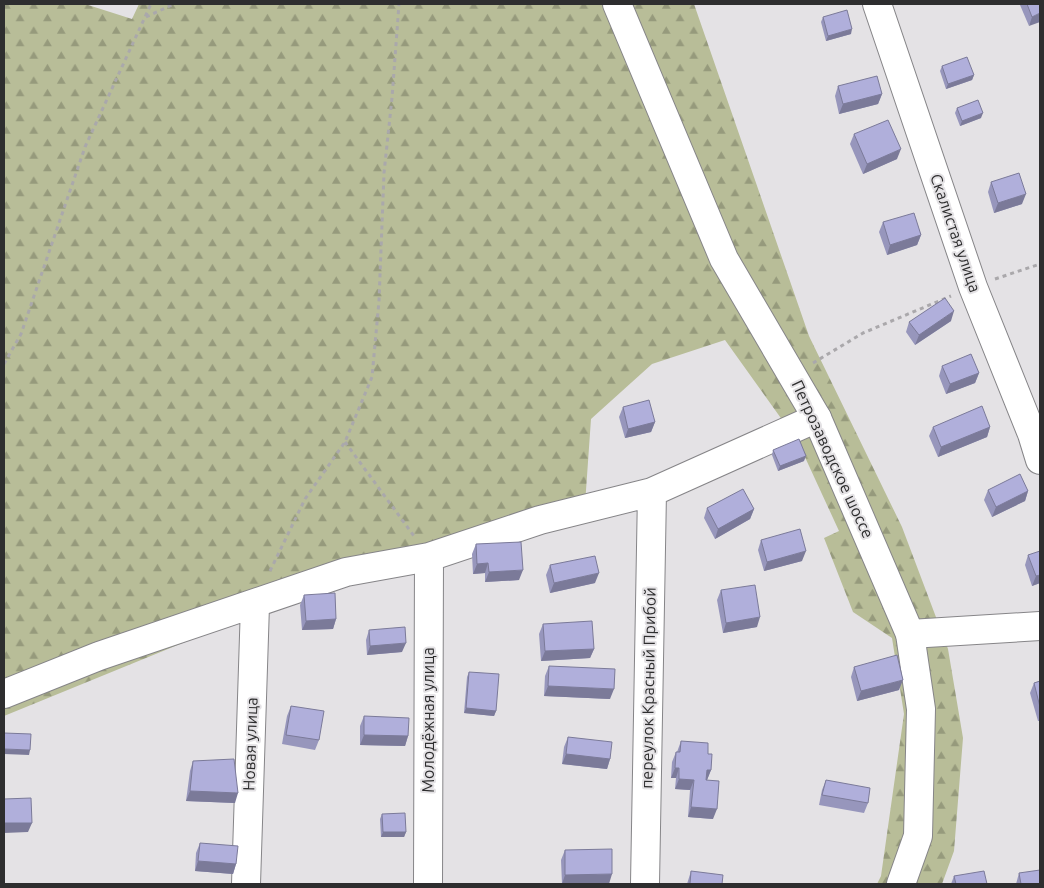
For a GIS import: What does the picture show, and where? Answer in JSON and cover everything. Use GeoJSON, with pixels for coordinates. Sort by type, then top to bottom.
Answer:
{"type":"FeatureCollection","features":[{"type":"Feature","properties":{"kind":"street","name":"Петрозаводское шоссе"},"geometry":{"type":"LineString","coordinates":[[617,4],[724,260],[794,375],[817,418],[910,634],[922,709],[918,836],[901,884]]}},
{"type":"Feature","properties":{"kind":"street","name":"Скалистая улица"},"geometry":{"type":"LineString","coordinates":[[877,4],[973,286],[1032,434],[1040,460]]}},
{"type":"Feature","properties":{"kind":"street"},"geometry":{"type":"LineString","coordinates":[[4,694],[99,656],[255,605],[346,572],[429,557],[540,520],[652,492],[817,418]]}},
{"type":"Feature","properties":{"kind":"street","name":"переулок Красный Прибой"},"geometry":{"type":"LineString","coordinates":[[645,884],[652,492]]}},
{"type":"Feature","properties":{"kind":"street","name":"Молодёжная улица"},"geometry":{"type":"LineString","coordinates":[[428,884],[429,557]]}},
{"type":"Feature","properties":{"kind":"street","name":"Новая улица"},"geometry":{"type":"LineString","coordinates":[[246,884],[255,605]]}},
{"type":"Feature","properties":{"kind":"street"},"geometry":{"type":"LineString","coordinates":[[910,634],[1040,626]]}},
{"type":"Feature","properties":{"kind":"path"},"geometry":{"type":"LineString","coordinates":[[4,364],[21,334],[85,147],[151,4]]}},
{"type":"Feature","properties":{"kind":"path"},"geometry":{"type":"LineString","coordinates":[[146,17],[174,4]]}},
{"type":"Feature","properties":{"kind":"path"},"geometry":{"type":"LineString","coordinates":[[255,605],[304,499],[345,442],[372,377],[379,301],[384,173],[399,4]]}},
{"type":"Feature","properties":{"kind":"path"},"geometry":{"type":"LineString","coordinates":[[794,375],[863,333],[973,286],[1040,264]]}},
{"type":"Feature","properties":{"kind":"path"},"geometry":{"type":"LineString","coordinates":[[345,442],[429,557]]}},
{"type":"Feature","properties":{"kind":"green space"},"geometry":{"type":"Polygon","coordinates":[[[4,4],[85,4],[132,19],[139,4],[694,4],[809,336],[902,527],[948,649],[963,738],[954,851],[942,884],[877,884],[881,876],[904,714],[892,638],[853,612],[824,538],[839,531],[798,442],[725,340],[652,364],[591,419],[584,519],[293,598],[4,716],[4,4]]]}},
{"type":"Feature","properties":{"kind":"building"},"geometry":{"type":"Polygon","coordinates":[[[1027,4],[1040,4],[1040,13],[1032,17],[1027,4]]]}},
{"type":"Feature","properties":{"kind":"building"},"geometry":{"type":"Polygon","coordinates":[[[847,10],[852,29],[828,36],[823,17],[847,10]]]}},
{"type":"Feature","properties":{"kind":"building"},"geometry":{"type":"Polygon","coordinates":[[[967,57],[974,75],[948,84],[942,66],[967,57]]]}},
{"type":"Feature","properties":{"kind":"building"},"geometry":{"type":"Polygon","coordinates":[[[877,76],[882,94],[843,104],[838,86],[877,76]]]}},
{"type":"Feature","properties":{"kind":"building"},"geometry":{"type":"Polygon","coordinates":[[[978,100],[983,113],[962,121],[957,108],[978,100]]]}},
{"type":"Feature","properties":{"kind":"building"},"geometry":{"type":"Polygon","coordinates":[[[888,120],[901,149],[867,164],[854,134],[888,120]]]}},
{"type":"Feature","properties":{"kind":"building"},"geometry":{"type":"Polygon","coordinates":[[[1019,173],[1026,194],[998,203],[991,182],[1019,173]]]}},
{"type":"Feature","properties":{"kind":"building"},"geometry":{"type":"Polygon","coordinates":[[[914,213],[921,235],[890,245],[883,222],[914,213]]]}},
{"type":"Feature","properties":{"kind":"building"},"geometry":{"type":"Polygon","coordinates":[[[945,298],[954,311],[919,335],[909,322],[945,298]]]}},
{"type":"Feature","properties":{"kind":"building"},"geometry":{"type":"Polygon","coordinates":[[[971,354],[979,373],[950,384],[942,366],[971,354]]]}},
{"type":"Feature","properties":{"kind":"building"},"geometry":{"type":"Polygon","coordinates":[[[649,400],[655,422],[628,429],[623,407],[649,400]]]}},
{"type":"Feature","properties":{"kind":"building"},"geometry":{"type":"Polygon","coordinates":[[[982,406],[990,427],[941,447],[933,427],[982,406]]]}},
{"type":"Feature","properties":{"kind":"building"},"geometry":{"type":"Polygon","coordinates":[[[799,439],[806,456],[780,466],[773,450],[799,439]]]}},
{"type":"Feature","properties":{"kind":"building"},"geometry":{"type":"Polygon","coordinates":[[[1020,474],[1028,491],[996,507],[988,490],[1020,474]]]}},
{"type":"Feature","properties":{"kind":"building"},"geometry":{"type":"Polygon","coordinates":[[[743,489],[754,509],[718,529],[707,508],[743,489]]]}},
{"type":"Feature","properties":{"kind":"building"},"geometry":{"type":"Polygon","coordinates":[[[800,529],[806,551],[767,562],[761,540],[800,529]]]}},
{"type":"Feature","properties":{"kind":"building"},"geometry":{"type":"Polygon","coordinates":[[[521,542],[523,570],[489,572],[488,563],[477,564],[476,544],[521,542]]]}},
{"type":"Feature","properties":{"kind":"building"},"geometry":{"type":"Polygon","coordinates":[[[1040,551],[1040,575],[1036,576],[1028,555],[1040,551]]]}},
{"type":"Feature","properties":{"kind":"building"},"geometry":{"type":"Polygon","coordinates":[[[595,556],[599,573],[554,583],[550,565],[595,556]]]}},
{"type":"Feature","properties":{"kind":"building"},"geometry":{"type":"Polygon","coordinates":[[[755,585],[760,617],[726,623],[721,590],[755,585]]]}},
{"type":"Feature","properties":{"kind":"building"},"geometry":{"type":"Polygon","coordinates":[[[335,593],[336,619],[306,621],[304,595],[335,593]]]}},
{"type":"Feature","properties":{"kind":"building"},"geometry":{"type":"Polygon","coordinates":[[[592,621],[594,649],[545,651],[543,624],[592,621]]]}},
{"type":"Feature","properties":{"kind":"building"},"geometry":{"type":"Polygon","coordinates":[[[405,627],[406,643],[370,646],[369,630],[405,627]]]}},
{"type":"Feature","properties":{"kind":"building"},"geometry":{"type":"Polygon","coordinates":[[[897,655],[903,680],[861,691],[854,667],[897,655]]]}},
{"type":"Feature","properties":{"kind":"building"},"geometry":{"type":"Polygon","coordinates":[[[549,666],[615,669],[614,689],[548,686],[549,666]]]}},
{"type":"Feature","properties":{"kind":"building"},"geometry":{"type":"Polygon","coordinates":[[[469,672],[499,674],[496,711],[466,708],[469,672]]]}},
{"type":"Feature","properties":{"kind":"building"},"geometry":{"type":"Polygon","coordinates":[[[1040,681],[1040,707],[1034,683],[1040,681]]]}},
{"type":"Feature","properties":{"kind":"building"},"geometry":{"type":"Polygon","coordinates":[[[291,706],[324,711],[319,740],[286,735],[291,706]]]}},
{"type":"Feature","properties":{"kind":"building"},"geometry":{"type":"Polygon","coordinates":[[[364,716],[409,718],[408,736],[364,735],[364,716]]]}},
{"type":"Feature","properties":{"kind":"building"},"geometry":{"type":"Polygon","coordinates":[[[4,733],[31,734],[30,750],[4,749],[4,733]]]}},
{"type":"Feature","properties":{"kind":"building"},"geometry":{"type":"Polygon","coordinates":[[[568,737],[612,742],[610,759],[566,754],[568,737]]]}},
{"type":"Feature","properties":{"kind":"building"},"geometry":{"type":"Polygon","coordinates":[[[681,741],[708,743],[708,754],[712,754],[711,770],[707,770],[706,780],[719,781],[717,809],[691,807],[694,780],[679,779],[679,768],[675,768],[676,752],[680,752],[681,741]]]}},
{"type":"Feature","properties":{"kind":"building"},"geometry":{"type":"Polygon","coordinates":[[[234,759],[238,793],[190,791],[193,761],[234,759]]]}},
{"type":"Feature","properties":{"kind":"building"},"geometry":{"type":"Polygon","coordinates":[[[826,780],[870,788],[868,803],[822,795],[826,780]]]}},
{"type":"Feature","properties":{"kind":"building"},"geometry":{"type":"Polygon","coordinates":[[[31,798],[32,823],[4,823],[4,799],[31,798]]]}},
{"type":"Feature","properties":{"kind":"building"},"geometry":{"type":"Polygon","coordinates":[[[405,813],[406,832],[383,832],[382,814],[405,813]]]}},
{"type":"Feature","properties":{"kind":"building"},"geometry":{"type":"Polygon","coordinates":[[[200,843],[238,846],[236,864],[198,861],[200,843]]]}},
{"type":"Feature","properties":{"kind":"building"},"geometry":{"type":"Polygon","coordinates":[[[612,849],[612,874],[565,875],[565,850],[612,849]]]}},
{"type":"Feature","properties":{"kind":"building"},"geometry":{"type":"Polygon","coordinates":[[[1040,870],[1040,884],[1021,884],[1019,873],[1040,870]]]}},
{"type":"Feature","properties":{"kind":"building"},"geometry":{"type":"Polygon","coordinates":[[[691,871],[723,875],[722,884],[690,884],[691,871]]]}},
{"type":"Feature","properties":{"kind":"building"},"geometry":{"type":"Polygon","coordinates":[[[984,871],[987,884],[956,884],[954,876],[984,871]]]}}]}
